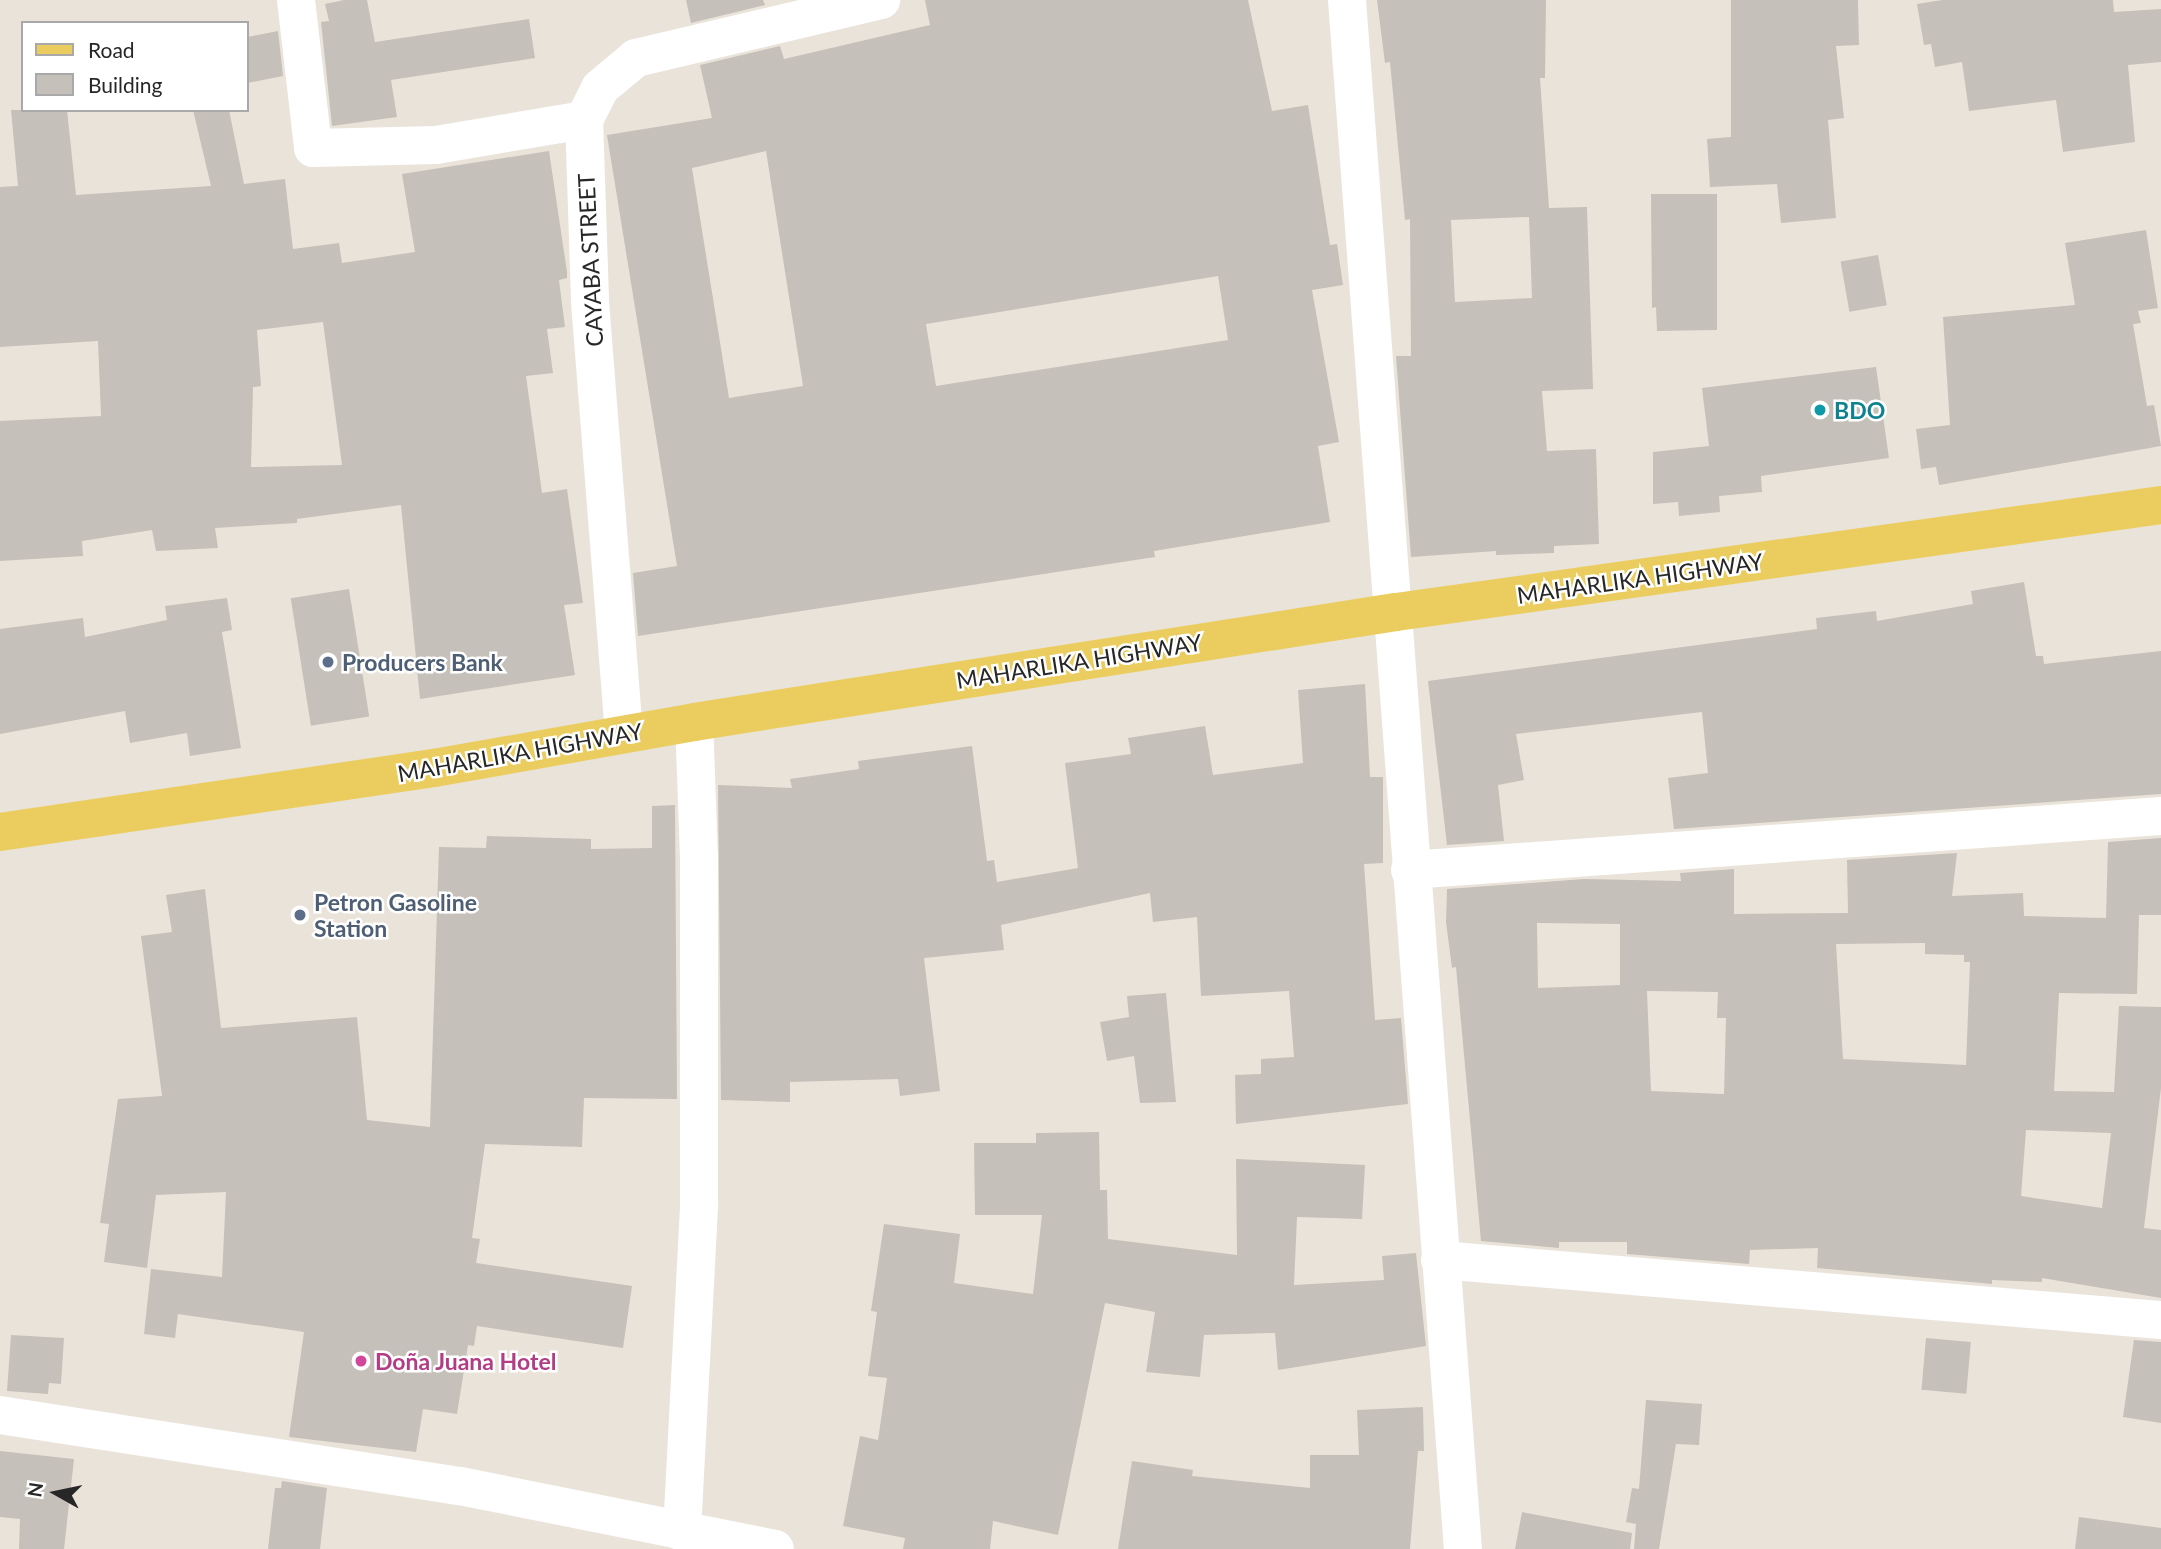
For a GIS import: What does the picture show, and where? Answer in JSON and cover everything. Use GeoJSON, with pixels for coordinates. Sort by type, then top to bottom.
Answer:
{"type":"FeatureCollection","features":[{"type":"Feature","properties":{"kind":"main road","name":"MAHARLIKA HIGHWAY"},"geometry":{"type":"LineString","coordinates":[[0,832],[433,768],[694,722],[1396,612],[2161,505]]}},
{"type":"Feature","properties":{"kind":"street"},"geometry":{"type":"LineString","coordinates":[[296,0],[313,148],[436,145],[584,120]]}},
{"type":"Feature","properties":{"kind":"street","name":"CAYABA STREET"},"geometry":{"type":"LineString","coordinates":[[624,734],[590,299],[584,120],[600,88],[636,58],[881,0]]}},
{"type":"Feature","properties":{"kind":"street"},"geometry":{"type":"LineString","coordinates":[[1347,0],[1396,612],[1410,870],[1463,1549]]}},
{"type":"Feature","properties":{"kind":"street"},"geometry":{"type":"LineString","coordinates":[[682,1532],[699,1203],[699,858],[694,722]]}},
{"type":"Feature","properties":{"kind":"street"},"geometry":{"type":"LineString","coordinates":[[1410,870],[2161,816]]}},
{"type":"Feature","properties":{"kind":"street"},"geometry":{"type":"LineString","coordinates":[[1440,1260],[2161,1320]]}},
{"type":"Feature","properties":{"kind":"street"},"geometry":{"type":"LineString","coordinates":[[0,1416],[460,1486],[775,1549]]}},
{"type":"Feature","properties":{"kind":"building"},"geometry":{"type":"Polygon","coordinates":[[[344,0],[367,0],[375,42],[529,19],[535,58],[391,80],[397,117],[332,126],[321,22],[329,21],[325,4],[344,0]]]}},
{"type":"Feature","properties":{"kind":"building"},"geometry":{"type":"Polygon","coordinates":[[[686,0],[763,0],[765,5],[691,23],[686,0]]]}},
{"type":"Feature","properties":{"kind":"building"},"geometry":{"type":"Polygon","coordinates":[[[925,0],[1248,0],[1272,111],[1308,105],[1330,245],[1337,244],[1343,285],[1312,290],[1339,442],[1318,446],[1330,522],[1154,551],[1155,557],[638,636],[633,573],[677,566],[607,135],[712,118],[700,65],[780,46],[784,59],[930,25],[925,0]],[[766,151],[692,168],[729,398],[803,386],[766,151]],[[1218,276],[926,324],[936,386],[1228,340],[1218,276]]]}},
{"type":"Feature","properties":{"kind":"building"},"geometry":{"type":"Polygon","coordinates":[[[1377,0],[1546,0],[1545,78],[1540,78],[1549,208],[1587,207],[1593,389],[1542,391],[1547,451],[1596,449],[1599,544],[1554,546],[1554,553],[1496,555],[1496,551],[1411,557],[1396,356],[1411,356],[1410,219],[1405,220],[1390,62],[1385,63],[1377,0]],[[1529,217],[1451,220],[1455,302],[1532,298],[1529,217]]]}},
{"type":"Feature","properties":{"kind":"building"},"geometry":{"type":"Polygon","coordinates":[[[1731,0],[1858,0],[1859,45],[1836,46],[1844,118],[1828,120],[1836,218],[1781,223],[1777,184],[1710,187],[1707,139],[1731,137],[1731,0]]]}},
{"type":"Feature","properties":{"kind":"building"},"geometry":{"type":"Polygon","coordinates":[[[1942,0],[2113,0],[2114,12],[2161,9],[2161,62],[2128,65],[2135,142],[2063,152],[2056,100],[1969,111],[1962,62],[1935,67],[1931,44],[1924,45],[1917,4],[1942,0]]]}},
{"type":"Feature","properties":{"kind":"building"},"geometry":{"type":"Polygon","coordinates":[[[278,31],[283,76],[248,83],[248,37],[278,31]]]}},
{"type":"Feature","properties":{"kind":"building"},"geometry":{"type":"Polygon","coordinates":[[[11,110],[67,112],[76,195],[211,186],[193,112],[229,112],[244,184],[285,179],[293,249],[339,243],[342,263],[415,252],[402,174],[549,151],[567,272],[567,278],[559,280],[565,327],[547,329],[553,373],[526,376],[542,493],[567,489],[583,603],[564,605],[575,675],[420,699],[401,505],[297,519],[297,523],[215,528],[218,548],[156,551],[152,530],[82,541],[83,556],[0,561],[0,421],[101,416],[98,341],[0,347],[0,187],[18,186],[11,110]],[[323,322],[257,330],[261,386],[253,387],[251,467],[342,465],[323,322]]]}},
{"type":"Feature","properties":{"kind":"building"},"geometry":{"type":"Polygon","coordinates":[[[1651,194],[1717,194],[1717,330],[1657,331],[1656,307],[1652,308],[1651,194]]]}},
{"type":"Feature","properties":{"kind":"building"},"geometry":{"type":"Polygon","coordinates":[[[2146,230],[2158,308],[2138,311],[2141,323],[2133,324],[2147,406],[2154,405],[2161,446],[1939,485],[1936,467],[1921,469],[1916,429],[1950,425],[1943,317],[2075,305],[2065,243],[2146,230]]]}},
{"type":"Feature","properties":{"kind":"building"},"geometry":{"type":"Polygon","coordinates":[[[1878,255],[1887,305],[1849,312],[1841,262],[1878,255]]]}},
{"type":"Feature","properties":{"kind":"building"},"geometry":{"type":"Polygon","coordinates":[[[1876,367],[1889,458],[1761,476],[1762,492],[1719,496],[1720,512],[1679,516],[1678,502],[1653,504],[1653,452],[1709,446],[1702,388],[1876,367]]]}},
{"type":"Feature","properties":{"kind":"building"},"geometry":{"type":"Polygon","coordinates":[[[2024,582],[2036,656],[2043,656],[2044,664],[2161,651],[2161,794],[1674,829],[1668,778],[1708,773],[1702,712],[1516,734],[1524,780],[1498,785],[1504,841],[1447,845],[1428,681],[1817,629],[1816,618],[1876,611],[1877,621],[1973,604],[1971,591],[2024,582]]]}},
{"type":"Feature","properties":{"kind":"building"},"geometry":{"type":"Polygon","coordinates":[[[349,589],[369,716],[311,726],[291,598],[349,589]]]}},
{"type":"Feature","properties":{"kind":"building"},"geometry":{"type":"Polygon","coordinates":[[[227,598],[232,630],[222,632],[241,748],[190,756],[187,733],[130,743],[125,711],[0,734],[0,629],[83,618],[85,637],[167,620],[165,606],[227,598]]]}},
{"type":"Feature","properties":{"kind":"building"},"geometry":{"type":"Polygon","coordinates":[[[1365,684],[1370,777],[1383,777],[1383,863],[1364,864],[1375,1020],[1401,1018],[1408,1104],[1236,1124],[1235,1075],[1261,1074],[1261,1059],[1294,1057],[1289,991],[1201,996],[1197,917],[1153,922],[1150,893],[1001,925],[1004,950],[924,958],[940,1091],[900,1096],[898,1079],[790,1082],[790,1102],[721,1100],[718,785],[792,788],[790,779],[859,769],[858,761],[972,746],[987,861],[994,860],[997,882],[1078,868],[1065,763],[1131,754],[1128,738],[1205,726],[1213,775],[1303,763],[1298,690],[1365,684]]]}},
{"type":"Feature","properties":{"kind":"building"},"geometry":{"type":"Polygon","coordinates":[[[675,805],[677,1099],[584,1098],[582,1147],[485,1144],[472,1238],[480,1239],[476,1263],[632,1286],[623,1348],[477,1326],[474,1346],[468,1345],[457,1414],[423,1409],[416,1452],[289,1437],[304,1332],[178,1314],[175,1338],[144,1334],[151,1269],[222,1277],[226,1192],[156,1195],[147,1268],[104,1262],[109,1224],[100,1223],[118,1099],[162,1096],[141,936],[172,932],[166,895],[205,889],[221,1028],[357,1017],[367,1120],[430,1127],[439,847],[486,848],[487,836],[591,839],[591,849],[652,848],[652,806],[675,805]]]}},
{"type":"Feature","properties":{"kind":"building"},"geometry":{"type":"Polygon","coordinates":[[[2161,838],[2161,915],[2139,915],[2137,994],[2059,993],[2054,1091],[2114,1092],[2119,1006],[2161,1007],[2161,1088],[2144,1228],[2161,1230],[2161,1298],[2042,1278],[2042,1282],[1992,1280],[1992,1284],[1817,1268],[1818,1248],[1750,1250],[1749,1264],[1627,1254],[1627,1242],[1559,1242],[1559,1248],[1481,1241],[1456,967],[1452,968],[1446,922],[1447,889],[1584,879],[1681,881],[1680,873],[1734,869],[1734,914],[1848,913],[1847,860],[1957,853],[1952,896],[2023,893],[2024,916],[2106,918],[2108,842],[2161,838]],[[1537,923],[1538,988],[1620,985],[1620,924],[1537,923]],[[1925,943],[1836,944],[1843,1059],[1966,1065],[1970,962],[1964,962],[1964,955],[1925,954],[1925,943]],[[1647,991],[1651,1091],[1724,1094],[1726,1018],[1717,1018],[1718,992],[1647,991]],[[2026,1130],[2021,1196],[2102,1208],[2111,1133],[2026,1130]]]}},
{"type":"Feature","properties":{"kind":"building"},"geometry":{"type":"Polygon","coordinates":[[[1166,993],[1176,1102],[1140,1103],[1134,1056],[1107,1061],[1100,1022],[1129,1017],[1127,996],[1166,993]]]}},
{"type":"Feature","properties":{"kind":"building"},"geometry":{"type":"Polygon","coordinates":[[[1099,1132],[1100,1190],[1107,1190],[1108,1239],[1237,1255],[1236,1159],[1365,1165],[1362,1219],[1297,1217],[1294,1285],[1384,1280],[1382,1256],[1416,1253],[1426,1346],[1278,1370],[1275,1333],[1204,1335],[1200,1377],[1146,1372],[1155,1312],[1105,1303],[1058,1535],[993,1521],[990,1549],[903,1549],[905,1538],[843,1526],[860,1436],[878,1440],[887,1378],[868,1376],[877,1312],[871,1311],[884,1224],[960,1234],[954,1283],[1033,1294],[1042,1215],[975,1215],[974,1143],[1036,1143],[1036,1133],[1099,1132]]]}},
{"type":"Feature","properties":{"kind":"building"},"geometry":{"type":"Polygon","coordinates":[[[11,1335],[64,1338],[61,1384],[49,1383],[48,1394],[7,1391],[11,1335]]]}},
{"type":"Feature","properties":{"kind":"building"},"geometry":{"type":"Polygon","coordinates":[[[1926,1338],[1971,1342],[1966,1394],[1921,1390],[1926,1338]]]}},
{"type":"Feature","properties":{"kind":"building"},"geometry":{"type":"Polygon","coordinates":[[[2134,1340],[2161,1342],[2161,1423],[2123,1417],[2134,1340]]]}},
{"type":"Feature","properties":{"kind":"building"},"geometry":{"type":"Polygon","coordinates":[[[1646,1400],[1702,1404],[1699,1445],[1676,1444],[1659,1549],[1634,1549],[1636,1524],[1626,1522],[1632,1488],[1639,1489],[1646,1400]]]}},
{"type":"Feature","properties":{"kind":"building"},"geometry":{"type":"Polygon","coordinates":[[[1423,1407],[1424,1451],[1418,1451],[1410,1549],[1118,1549],[1132,1461],[1193,1470],[1192,1476],[1310,1488],[1310,1455],[1359,1455],[1357,1410],[1423,1407]]]}},
{"type":"Feature","properties":{"kind":"building"},"geometry":{"type":"Polygon","coordinates":[[[0,1451],[74,1459],[64,1549],[19,1549],[20,1519],[0,1517],[0,1451]]]}},
{"type":"Feature","properties":{"kind":"building"},"geometry":{"type":"Polygon","coordinates":[[[282,1481],[327,1488],[320,1549],[268,1549],[275,1488],[281,1488],[282,1481]]]}},
{"type":"Feature","properties":{"kind":"building"},"geometry":{"type":"Polygon","coordinates":[[[1522,1512],[1632,1533],[1630,1549],[1515,1549],[1522,1512]]]}},
{"type":"Feature","properties":{"kind":"building"},"geometry":{"type":"Polygon","coordinates":[[[2079,1517],[2161,1528],[2161,1549],[2075,1549],[2079,1517]]]}},
{"type":"Feature","properties":{"kind":"place","name":"BDO"},"geometry":{"type":"Point","coordinates":[1820,410]}},
{"type":"Feature","properties":{"kind":"place","name":"Producers Bank"},"geometry":{"type":"Point","coordinates":[328,662]}},
{"type":"Feature","properties":{"kind":"place","name":"Petron Gasoline Station"},"geometry":{"type":"Point","coordinates":[300,915]}},
{"type":"Feature","properties":{"kind":"place","name":"Doña Juana Hotel"},"geometry":{"type":"Point","coordinates":[361,1361]}}]}
